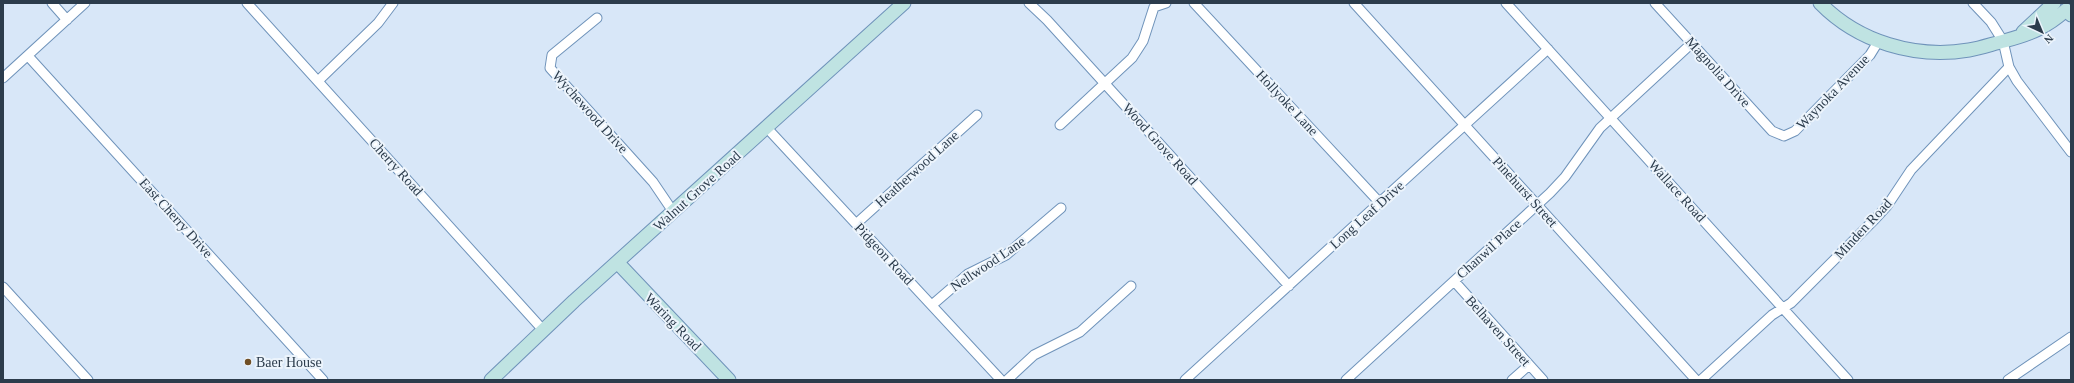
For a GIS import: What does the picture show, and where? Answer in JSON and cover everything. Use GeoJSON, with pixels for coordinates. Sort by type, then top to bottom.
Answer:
{"type":"FeatureCollection","features":[{"type":"Feature","properties":{"kind":"main road","name":"Walnut Grove Road"},"geometry":{"type":"LineString","coordinates":[[491,380],[904,3]]}},
{"type":"Feature","properties":{"kind":"main road"},"geometry":{"type":"LineString","coordinates":[[1820,3],[1846,24],[1878,42],[1919,51],[1945,52],[1968,50],[2044,28],[2065,8]]}},
{"type":"Feature","properties":{"kind":"main road","name":"Waring Road"},"geometry":{"type":"LineString","coordinates":[[618,263],[729,380]]}},
{"type":"Feature","properties":{"kind":"street"},"geometry":{"type":"LineString","coordinates":[[52,3],[67,20]]}},
{"type":"Feature","properties":{"kind":"street"},"geometry":{"type":"LineString","coordinates":[[3,78],[85,3]]}},
{"type":"Feature","properties":{"kind":"street","name":"Cherry Road"},"geometry":{"type":"LineString","coordinates":[[247,3],[544,331]]}},
{"type":"Feature","properties":{"kind":"street"},"geometry":{"type":"LineString","coordinates":[[318,81],[378,23],[393,3]]}},
{"type":"Feature","properties":{"kind":"street","name":"Wood Grove Road"},"geometry":{"type":"LineString","coordinates":[[1029,3],[1289,286]]}},
{"type":"Feature","properties":{"kind":"street"},"geometry":{"type":"LineString","coordinates":[[1060,125],[1125,66],[1137,50],[1147,31],[1154,5],[1166,3]]}},
{"type":"Feature","properties":{"kind":"street","name":"Hollyoke Lane"},"geometry":{"type":"LineString","coordinates":[[1194,3],[1380,203]]}},
{"type":"Feature","properties":{"kind":"street","name":"Pinehurst Street"},"geometry":{"type":"LineString","coordinates":[[1354,3],[1696,380]]}},
{"type":"Feature","properties":{"kind":"street","name":"Wallace Road"},"geometry":{"type":"LineString","coordinates":[[1506,3],[1848,380]]}},
{"type":"Feature","properties":{"kind":"street","name":"Magnolia Drive"},"geometry":{"type":"LineString","coordinates":[[1655,3],[1772,131],[1784,140]]}},
{"type":"Feature","properties":{"kind":"street"},"geometry":{"type":"LineString","coordinates":[[1973,3],[1991,22],[2003,41],[2009,67],[2017,81],[2071,152]]}},
{"type":"Feature","properties":{"kind":"street","name":"Wychewood Drive"},"geometry":{"type":"LineString","coordinates":[[597,18],[552,55],[550,68],[653,182],[674,213]]}},
{"type":"Feature","properties":{"kind":"street","name":"Waynoka Avenue"},"geometry":{"type":"LineString","coordinates":[[1784,140],[1795,131],[1867,59],[1878,42]]}},
{"type":"Feature","properties":{"kind":"street","name":"Chanwil Place"},"geometry":{"type":"LineString","coordinates":[[1346,380],[1537,205],[1561,181],[1593,134],[1692,43]]}},
{"type":"Feature","properties":{"kind":"street","name":"Long Leaf Drive"},"geometry":{"type":"LineString","coordinates":[[1185,380],[1548,49]]}},
{"type":"Feature","properties":{"kind":"street","name":"East Cherry Drive"},"geometry":{"type":"LineString","coordinates":[[28,56],[323,380]]}},
{"type":"Feature","properties":{"kind":"street","name":"Minden Road"},"geometry":{"type":"LineString","coordinates":[[1701,380],[1772,315],[1783,309],[1875,219],[1887,206],[1911,170],[2009,67]]}},
{"type":"Feature","properties":{"kind":"street","name":"Heatherwood Lane"},"geometry":{"type":"LineString","coordinates":[[857,223],[977,115]]}},
{"type":"Feature","properties":{"kind":"street","name":"Pidgeon Road"},"geometry":{"type":"LineString","coordinates":[[767,128],[857,223],[1001,380]]}},
{"type":"Feature","properties":{"kind":"street","name":"Nellwood Lane"},"geometry":{"type":"LineString","coordinates":[[932,305],[968,274],[1006,255],[1061,208]]}},
{"type":"Feature","properties":{"kind":"street","name":"Belhaven Street"},"geometry":{"type":"LineString","coordinates":[[1454,281],[1543,380]]}},
{"type":"Feature","properties":{"kind":"street"},"geometry":{"type":"LineString","coordinates":[[1007,380],[1034,355],[1080,332],[1131,286]]}},
{"type":"Feature","properties":{"kind":"street"},"geometry":{"type":"LineString","coordinates":[[3,287],[88,380]]}},
{"type":"Feature","properties":{"kind":"street"},"geometry":{"type":"LineString","coordinates":[[2008,380],[2071,337]]}},
{"type":"Feature","properties":{"kind":"street"},"geometry":{"type":"LineString","coordinates":[[1512,380],[1529,365]]}},
{"type":"Feature","properties":{"kind":"place","name":"Baer House"},"geometry":{"type":"Point","coordinates":[248,362]}}]}
